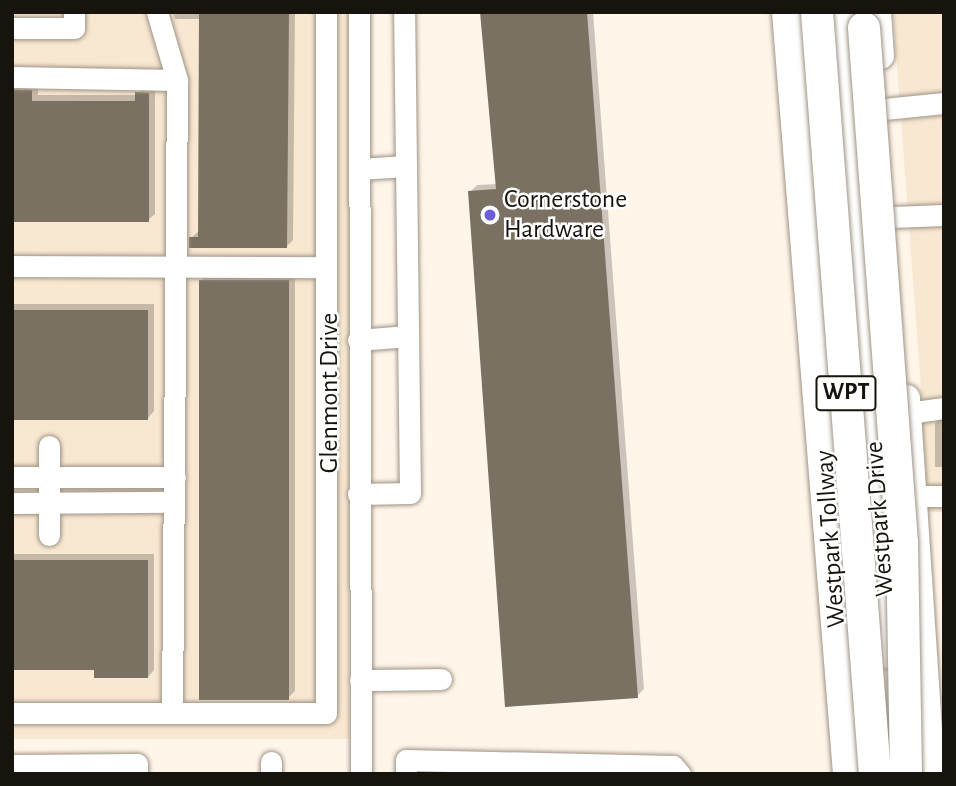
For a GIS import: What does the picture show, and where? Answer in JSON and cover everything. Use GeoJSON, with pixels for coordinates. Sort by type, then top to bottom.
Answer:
{"type":"FeatureCollection","features":[{"type":"Feature","properties":{"kind":"highway","name":"Westpark Tollway"},"geometry":{"type":"LineString","coordinates":[[788,12],[849,774]]}},
{"type":"Feature","properties":{"kind":"highway","name":"Westpark Tollway"},"geometry":{"type":"LineString","coordinates":[[817,12],[876,774]]}},
{"type":"Feature","properties":{"kind":"highway"},"geometry":{"type":"LineString","coordinates":[[825,464],[832,12]]}},
{"type":"Feature","properties":{"kind":"highway"},"geometry":{"type":"LineString","coordinates":[[861,16],[902,542],[906,774]]}},
{"type":"Feature","properties":{"kind":"main road","name":"Westpark Drive"},"geometry":{"type":"LineString","coordinates":[[861,16],[884,109],[915,496],[934,668],[932,774]]}},
{"type":"Feature","properties":{"kind":"main road","name":"Westpark Drive"},"geometry":{"type":"LineString","coordinates":[[861,16],[891,668],[900,774]]}},
{"type":"Feature","properties":{"kind":"street"},"geometry":{"type":"LineString","coordinates":[[12,28],[74,28],[74,12]]}},
{"type":"Feature","properties":{"kind":"street"},"geometry":{"type":"LineString","coordinates":[[157,12],[177,80],[178,267],[172,713]]}},
{"type":"Feature","properties":{"kind":"street"},"geometry":{"type":"LineString","coordinates":[[12,713],[326,713],[326,12]]}},
{"type":"Feature","properties":{"kind":"street","name":"Glenmont Drive"},"geometry":{"type":"LineString","coordinates":[[359,12],[358,494],[361,774]]}},
{"type":"Feature","properties":{"kind":"street"},"geometry":{"type":"LineString","coordinates":[[358,494],[410,493],[404,12]]}},
{"type":"Feature","properties":{"kind":"street"},"geometry":{"type":"LineString","coordinates":[[12,77],[177,80]]}},
{"type":"Feature","properties":{"kind":"street"},"geometry":{"type":"LineString","coordinates":[[884,109],[944,103]]}},
{"type":"Feature","properties":{"kind":"street"},"geometry":{"type":"LineString","coordinates":[[359,169],[406,166]]}},
{"type":"Feature","properties":{"kind":"street"},"geometry":{"type":"LineString","coordinates":[[892,217],[944,215]]}},
{"type":"Feature","properties":{"kind":"street"},"geometry":{"type":"LineString","coordinates":[[12,267],[326,267]]}},
{"type":"Feature","properties":{"kind":"street"},"geometry":{"type":"LineString","coordinates":[[358,340],[408,336]]}},
{"type":"Feature","properties":{"kind":"street"},"geometry":{"type":"LineString","coordinates":[[908,413],[944,408]]}},
{"type":"Feature","properties":{"kind":"street"},"geometry":{"type":"LineString","coordinates":[[49,446],[49,535]]}},
{"type":"Feature","properties":{"kind":"street"},"geometry":{"type":"LineString","coordinates":[[12,477],[175,477]]}},
{"type":"Feature","properties":{"kind":"street"},"geometry":{"type":"LineString","coordinates":[[915,496],[944,496]]}},
{"type":"Feature","properties":{"kind":"street"},"geometry":{"type":"LineString","coordinates":[[12,503],[174,502]]}},
{"type":"Feature","properties":{"kind":"street"},"geometry":{"type":"LineString","coordinates":[[891,668],[934,668]]}},
{"type":"Feature","properties":{"kind":"street"},"geometry":{"type":"LineString","coordinates":[[360,680],[441,679]]}},
{"type":"Feature","properties":{"kind":"street"},"geometry":{"type":"LineString","coordinates":[[406,774],[406,760],[673,766],[680,774]]}},
{"type":"Feature","properties":{"kind":"street"},"geometry":{"type":"LineString","coordinates":[[12,765],[137,764],[137,774]]}},
{"type":"Feature","properties":{"kind":"shaded area"},"geometry":{"type":"Polygon","coordinates":[[[12,12],[350,12],[349,739],[12,739],[12,12]]]}},
{"type":"Feature","properties":{"kind":"shaded area"},"geometry":{"type":"Polygon","coordinates":[[[893,12],[944,12],[944,512],[923,512],[922,401],[893,12]]]}},
{"type":"Feature","properties":{"kind":"building"},"geometry":{"type":"Polygon","coordinates":[[[199,12],[289,12],[287,248],[189,248],[189,237],[198,237],[199,12]]]}},
{"type":"Feature","properties":{"kind":"building"},"geometry":{"type":"Polygon","coordinates":[[[480,12],[587,12],[638,698],[505,707],[468,191],[496,189],[480,12]]]}},
{"type":"Feature","properties":{"kind":"building"},"geometry":{"type":"Polygon","coordinates":[[[12,90],[32,90],[32,101],[135,101],[135,92],[149,93],[149,222],[12,222],[12,90]]]}},
{"type":"Feature","properties":{"kind":"building"},"geometry":{"type":"Polygon","coordinates":[[[199,280],[289,280],[289,700],[199,700],[199,280]]]}},
{"type":"Feature","properties":{"kind":"building"},"geometry":{"type":"Polygon","coordinates":[[[12,310],[148,310],[148,420],[12,420],[12,310]]]}},
{"type":"Feature","properties":{"kind":"building"},"geometry":{"type":"Polygon","coordinates":[[[12,560],[148,560],[148,678],[94,678],[94,670],[12,670],[12,560]]]}},
{"type":"Feature","properties":{"kind":"place","name":"Cornerstone Hardware"},"geometry":{"type":"Point","coordinates":[490,215]}}]}
